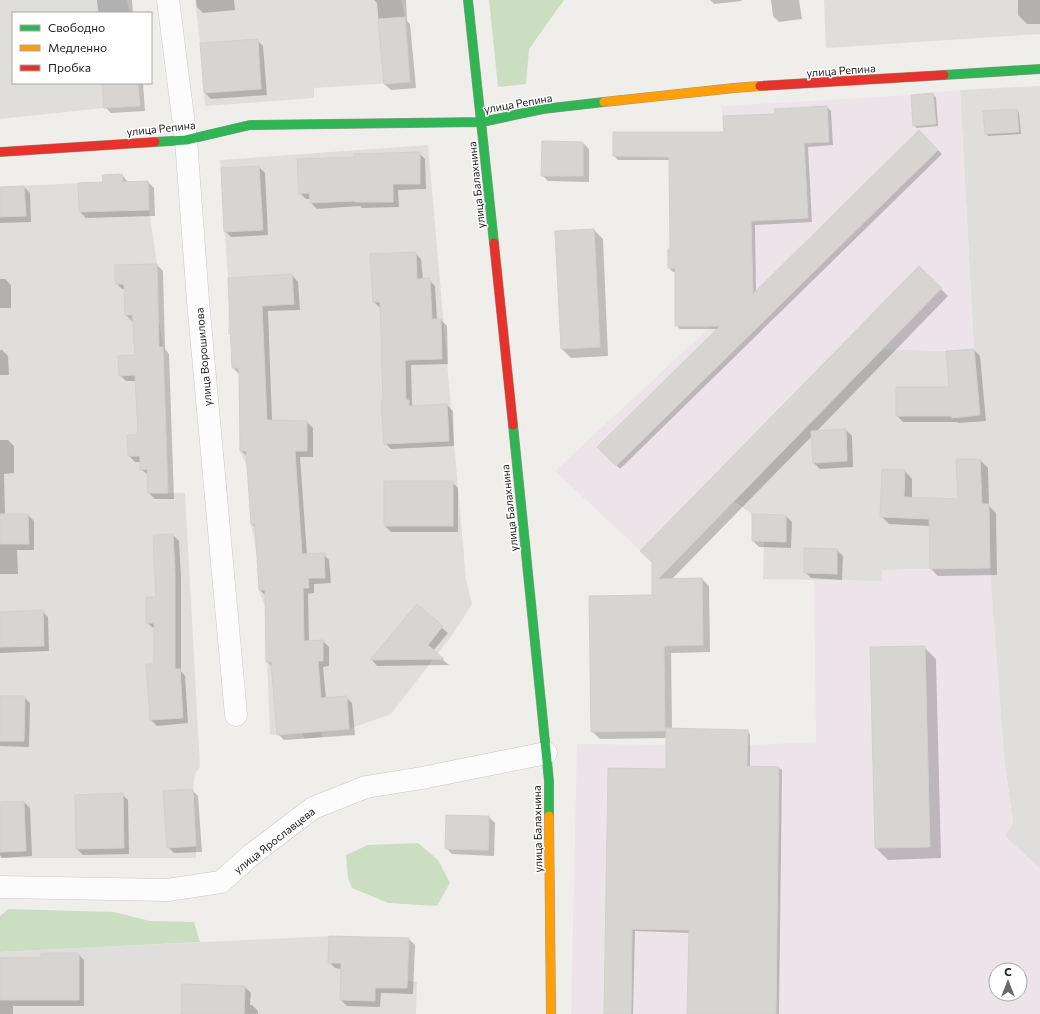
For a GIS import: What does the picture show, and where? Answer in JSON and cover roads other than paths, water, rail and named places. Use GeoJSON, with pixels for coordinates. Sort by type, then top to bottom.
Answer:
{"type":"FeatureCollection","features":[{"type":"Feature","properties":{"kind":"street","name":"улица Ворошилова"},"geometry":{"type":"LineString","coordinates":[[168,0],[186,140],[198,301],[236,715]]}},
{"type":"Feature","properties":{"kind":"street","name":"улица Балахнина"},"geometry":{"type":"LineString","coordinates":[[468,0],[482,122],[549,781],[551,1014]]}},
{"type":"Feature","properties":{"kind":"street","name":"улица Репина"},"geometry":{"type":"LineString","coordinates":[[0,152],[186,140],[250,125],[482,122],[543,109],[734,88],[1040,69]]}},
{"type":"Feature","properties":{"kind":"street","name":"улица Ярославцева"},"geometry":{"type":"LineString","coordinates":[[0,888],[167,890],[221,882],[251,855],[313,808],[366,787],[422,778],[546,753]]}}]}
